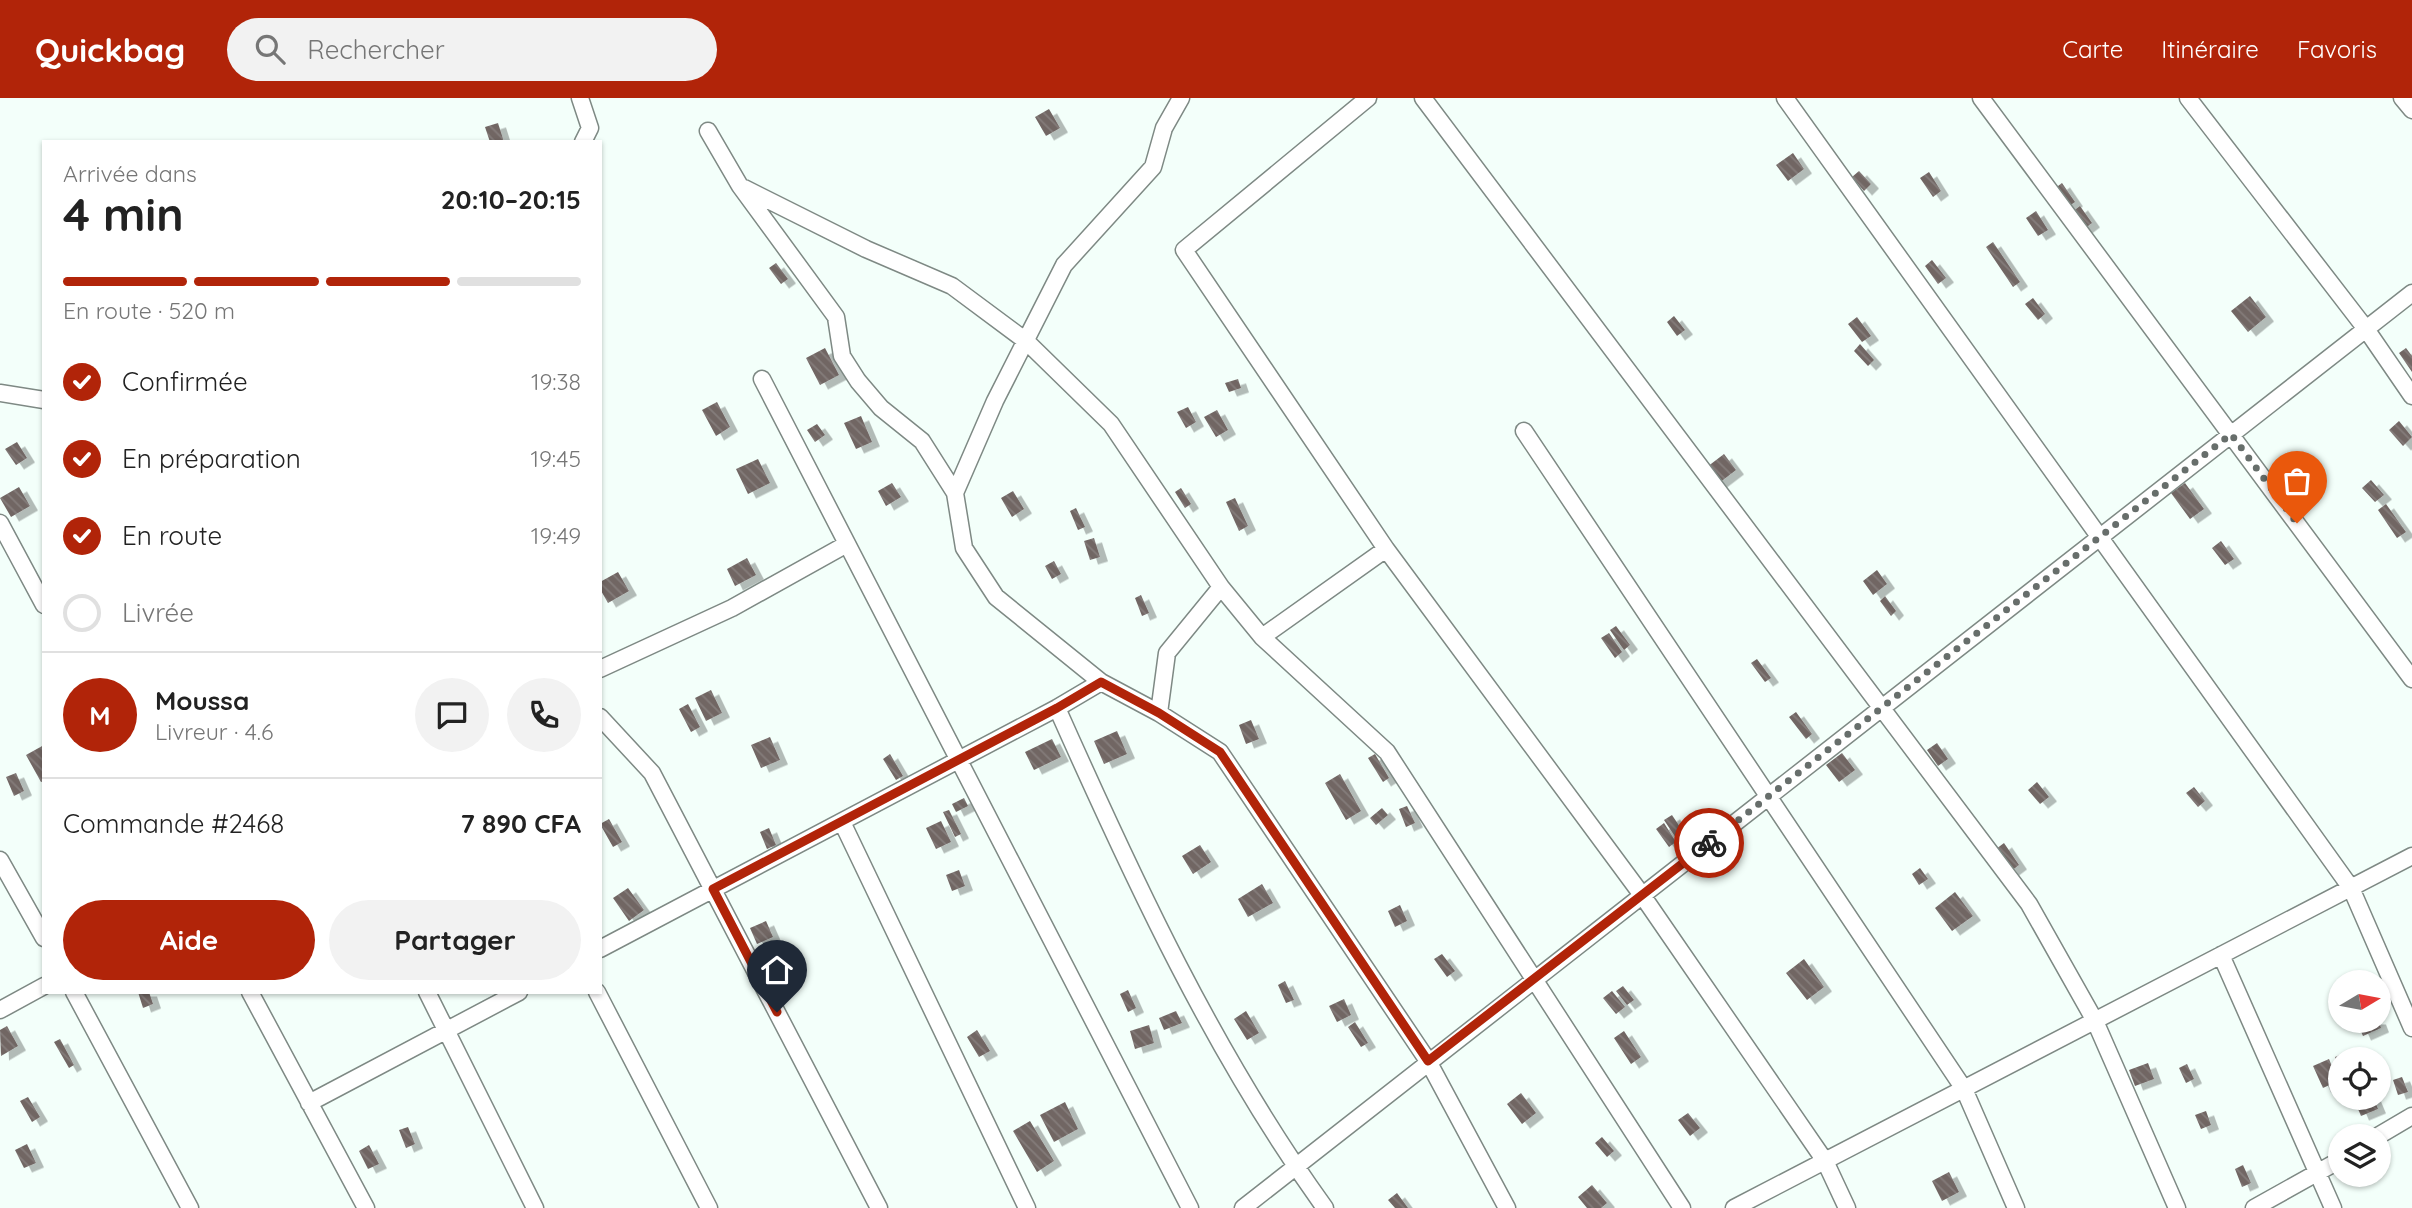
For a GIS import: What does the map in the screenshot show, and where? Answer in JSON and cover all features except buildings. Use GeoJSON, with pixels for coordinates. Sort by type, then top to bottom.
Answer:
{"type":"FeatureCollection","features":[{"type":"Feature","properties":{"kind":"street"},"geometry":{"type":"LineString","coordinates":[[580,98],[590,128],[584,140]]}},
{"type":"Feature","properties":{"kind":"street"},"geometry":{"type":"LineString","coordinates":[[955,493],[1064,265],[1153,167],[1164,128],[1181,98]]}},
{"type":"Feature","properties":{"kind":"street"},"geometry":{"type":"LineString","coordinates":[[1368,98],[1184,250],[1386,549],[1642,895],[1825,1161],[1847,1208]]}},
{"type":"Feature","properties":{"kind":"street"},"geometry":{"type":"LineString","coordinates":[[1423,98],[2029,904],[2095,1021],[2177,1208]]}},
{"type":"Feature","properties":{"kind":"street"},"geometry":{"type":"LineString","coordinates":[[1784,98],[2351,888],[2412,1028]]}},
{"type":"Feature","properties":{"kind":"street"},"geometry":{"type":"LineString","coordinates":[[1981,98],[2412,679]]}},
{"type":"Feature","properties":{"kind":"street"},"geometry":{"type":"LineString","coordinates":[[2188,98],[2366,329],[2412,397]]}},
{"type":"Feature","properties":{"kind":"street"},"geometry":{"type":"LineString","coordinates":[[2403,98],[2412,110]]}},
{"type":"Feature","properties":{"kind":"street"},"geometry":{"type":"LineString","coordinates":[[708,131],[740,186],[836,317],[842,356],[858,381],[881,408],[922,441],[955,493],[964,548],[996,597],[1101,682],[1159,713],[1220,752],[1428,1061],[1507,1208]]}},
{"type":"Feature","properties":{"kind":"street"},"geometry":{"type":"LineString","coordinates":[[740,186],[866,248],[952,286],[1026,341],[1111,424],[1222,587],[1262,637],[1387,752],[1682,1208]]}},
{"type":"Feature","properties":{"kind":"street"},"geometry":{"type":"LineString","coordinates":[[1243,1208],[2412,293]]}},
{"type":"Feature","properties":{"kind":"street"},"geometry":{"type":"LineString","coordinates":[[762,379],[1190,1208]]}},
{"type":"Feature","properties":{"kind":"street"},"geometry":{"type":"LineString","coordinates":[[0,393],[42,400]]}},
{"type":"Feature","properties":{"kind":"street"},"geometry":{"type":"LineString","coordinates":[[1524,431],[1964,1089],[2016,1208]]}},
{"type":"Feature","properties":{"kind":"street"},"geometry":{"type":"LineString","coordinates":[[0,523],[42,601]]}},
{"type":"Feature","properties":{"kind":"street"},"geometry":{"type":"LineString","coordinates":[[602,668],[732,608],[847,544]]}},
{"type":"Feature","properties":{"kind":"street"},"geometry":{"type":"LineString","coordinates":[[1262,637],[1386,549]]}},
{"type":"Feature","properties":{"kind":"street"},"geometry":{"type":"LineString","coordinates":[[1159,713],[1167,653],[1222,587]]}},
{"type":"Feature","properties":{"kind":"street"},"geometry":{"type":"LineString","coordinates":[[602,948],[1057,708],[1101,682]]}},
{"type":"Feature","properties":{"kind":"street"},"geometry":{"type":"LineString","coordinates":[[1057,708],[1140,894],[1175,962],[1296,1168],[1325,1208]]}},
{"type":"Feature","properties":{"kind":"street"},"geometry":{"type":"LineString","coordinates":[[602,719],[652,773],[879,1208]]}},
{"type":"Feature","properties":{"kind":"street"},"geometry":{"type":"LineString","coordinates":[[842,822],[1027,1208]]}},
{"type":"Feature","properties":{"kind":"street"},"geometry":{"type":"LineString","coordinates":[[1734,1208],[2412,856]]}},
{"type":"Feature","properties":{"kind":"street"},"geometry":{"type":"LineString","coordinates":[[0,860],[42,934]]}},
{"type":"Feature","properties":{"kind":"street"},"geometry":{"type":"LineString","coordinates":[[2221,955],[2333,1208]]}},
{"type":"Feature","properties":{"kind":"street"},"geometry":{"type":"LineString","coordinates":[[0,1010],[42,987]]}},
{"type":"Feature","properties":{"kind":"street"},"geometry":{"type":"LineString","coordinates":[[75,994],[190,1208]]}},
{"type":"Feature","properties":{"kind":"street"},"geometry":{"type":"LineString","coordinates":[[251,994],[366,1208]]}},
{"type":"Feature","properties":{"kind":"street"},"geometry":{"type":"LineString","coordinates":[[428,994],[535,1208]]}},
{"type":"Feature","properties":{"kind":"street"},"geometry":{"type":"LineString","coordinates":[[309,1103],[515,994]]}},
{"type":"Feature","properties":{"kind":"street"},"geometry":{"type":"LineString","coordinates":[[598,994],[709,1208]]}},
{"type":"Feature","properties":{"kind":"street"},"geometry":{"type":"LineString","coordinates":[[2391,1128],[2412,1116]]}},
{"type":"Feature","properties":{"kind":"street"},"geometry":{"type":"LineString","coordinates":[[2254,1208],[2328,1167]]}},
{"type":"Feature","properties":{"kind":"way so far"},"geometry":{"type":"LineString","coordinates":[[1709,843],[2231,434],[2297,523]]}},
{"type":"Feature","properties":{"kind":"route"},"geometry":{"type":"LineString","coordinates":[[777,1012],[713,889],[1057,708],[1101,682],[1159,713],[1220,752],[1428,1061],[1709,843]]}}]}
